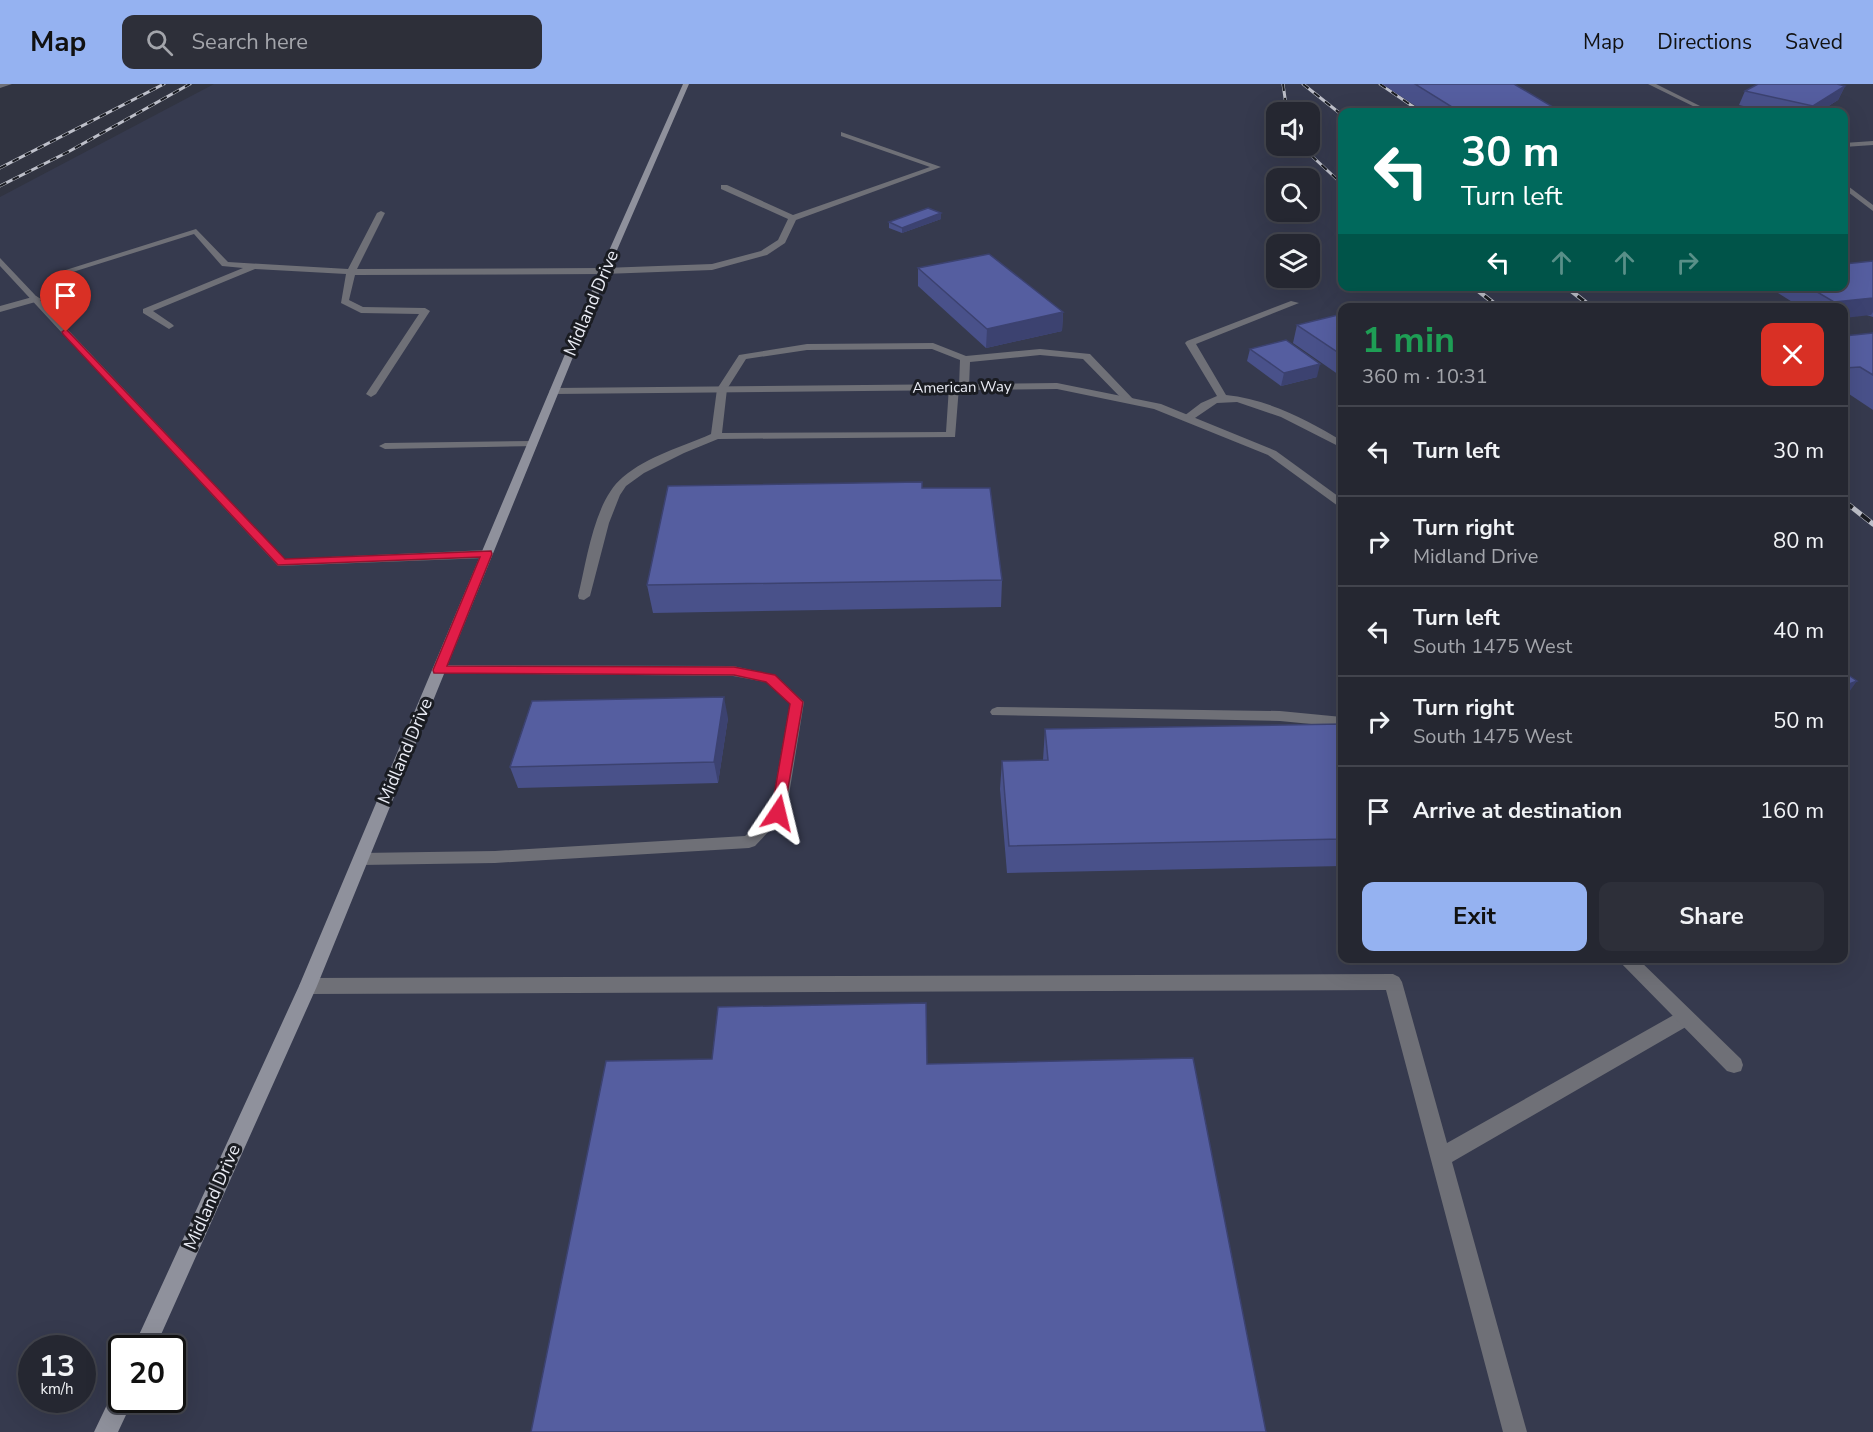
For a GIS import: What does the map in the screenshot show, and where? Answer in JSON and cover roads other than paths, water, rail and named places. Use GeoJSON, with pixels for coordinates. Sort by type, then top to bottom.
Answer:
{"type":"FeatureCollection","features":[{"type":"Feature","properties":{"kind":"street"},"geometry":{"type":"LineString","coordinates":[[0,86],[7,84]]}},
{"type":"Feature","properties":{"kind":"street","name":"Midland Drive"},"geometry":{"type":"LineString","coordinates":[[150,1335],[308,986],[604,271],[686,84]]}},
{"type":"Feature","properties":{"kind":"street"},"geometry":{"type":"LineString","coordinates":[[1651,84],[1701,108]]}},
{"type":"Feature","properties":{"kind":"street"},"geometry":{"type":"LineString","coordinates":[[57,274],[196,231],[225,264],[351,272],[604,271],[712,267],[764,253],[782,241],[794,218],[937,167],[844,134]]}},
{"type":"Feature","properties":{"kind":"street"},"geometry":{"type":"LineString","coordinates":[[1848,145],[1873,143]]}},
{"type":"Feature","properties":{"kind":"street"},"geometry":{"type":"LineString","coordinates":[[724,187],[794,218]]}},
{"type":"Feature","properties":{"kind":"street"},"geometry":{"type":"LineString","coordinates":[[1848,188],[1873,209]]}},
{"type":"Feature","properties":{"kind":"street"},"geometry":{"type":"LineString","coordinates":[[371,393],[426,311],[361,310],[344,301],[351,272],[381,213]]}},
{"type":"Feature","properties":{"kind":"street"},"geometry":{"type":"LineString","coordinates":[[0,261],[282,563],[487,554]]}},
{"type":"Feature","properties":{"kind":"street"},"geometry":{"type":"LineString","coordinates":[[169,326],[146,311],[255,266]]}},
{"type":"Feature","properties":{"kind":"street"},"geometry":{"type":"LineString","coordinates":[[0,309],[36,299]]}},
{"type":"Feature","properties":{"kind":"street"},"geometry":{"type":"LineString","coordinates":[[1223,398],[1190,343],[1294,303]]}},
{"type":"Feature","properties":{"kind":"street"},"geometry":{"type":"LineString","coordinates":[[716,436],[722,389],[743,357],[807,347],[933,345],[965,359],[1040,352],[1086,356],[1129,400]]}},
{"type":"Feature","properties":{"kind":"street"},"geometry":{"type":"LineString","coordinates":[[584,596],[608,508],[623,482],[648,467],[716,436],[951,435],[965,359]]}},
{"type":"Feature","properties":{"kind":"street","name":"American Way"},"geometry":{"type":"LineString","coordinates":[[554,391],[1057,386],[1157,406],[1188,418],[1272,453],[1338,501]]}},
{"type":"Feature","properties":{"kind":"street"},"geometry":{"type":"LineString","coordinates":[[1188,418],[1207,403],[1223,398],[1246,400],[1324,434],[1338,443]]}},
{"type":"Feature","properties":{"kind":"street"},"geometry":{"type":"LineString","coordinates":[[385,446],[533,444]]}},
{"type":"Feature","properties":{"kind":"street"},"geometry":{"type":"LineString","coordinates":[[361,859],[495,857],[749,842],[778,813],[797,702],[770,678],[734,671],[439,670]]}},
{"type":"Feature","properties":{"kind":"street"},"geometry":{"type":"LineString","coordinates":[[998,712],[1280,716],[1338,722]]}},
{"type":"Feature","properties":{"kind":"street"},"geometry":{"type":"LineString","coordinates":[[1630,963],[1734,1065]]}},
{"type":"Feature","properties":{"kind":"street"},"geometry":{"type":"LineString","coordinates":[[308,986],[1393,982],[1515,1432]]}},
{"type":"Feature","properties":{"kind":"street"},"geometry":{"type":"LineString","coordinates":[[1441,1157],[1685,1018]]}},
{"type":"Feature","properties":{"kind":"street"},"geometry":{"type":"LineString","coordinates":[[106,1432],[115,1413]]}},
{"type":"Feature","properties":{"kind":"railway"},"geometry":{"type":"LineString","coordinates":[[0,168],[164,84]]}},
{"type":"Feature","properties":{"kind":"railway"},"geometry":{"type":"LineString","coordinates":[[0,186],[68,152],[190,84]]}},
{"type":"Feature","properties":{"kind":"railway"},"geometry":{"type":"LineString","coordinates":[[1283,84],[1286,102]]}},
{"type":"Feature","properties":{"kind":"railway"},"geometry":{"type":"LineString","coordinates":[[1303,84],[1338,112]]}},
{"type":"Feature","properties":{"kind":"railway"},"geometry":{"type":"LineString","coordinates":[[1380,84],[1415,108]]}},
{"type":"Feature","properties":{"kind":"railway"},"geometry":{"type":"LineString","coordinates":[[1312,156],[1338,180]]}},
{"type":"Feature","properties":{"kind":"railway"},"geometry":{"type":"LineString","coordinates":[[1478,291],[1494,303]]}},
{"type":"Feature","properties":{"kind":"railway"},"geometry":{"type":"LineString","coordinates":[[1571,291],[1587,303]]}},
{"type":"Feature","properties":{"kind":"railway"},"geometry":{"type":"LineString","coordinates":[[1848,504],[1873,524]]}}]}
